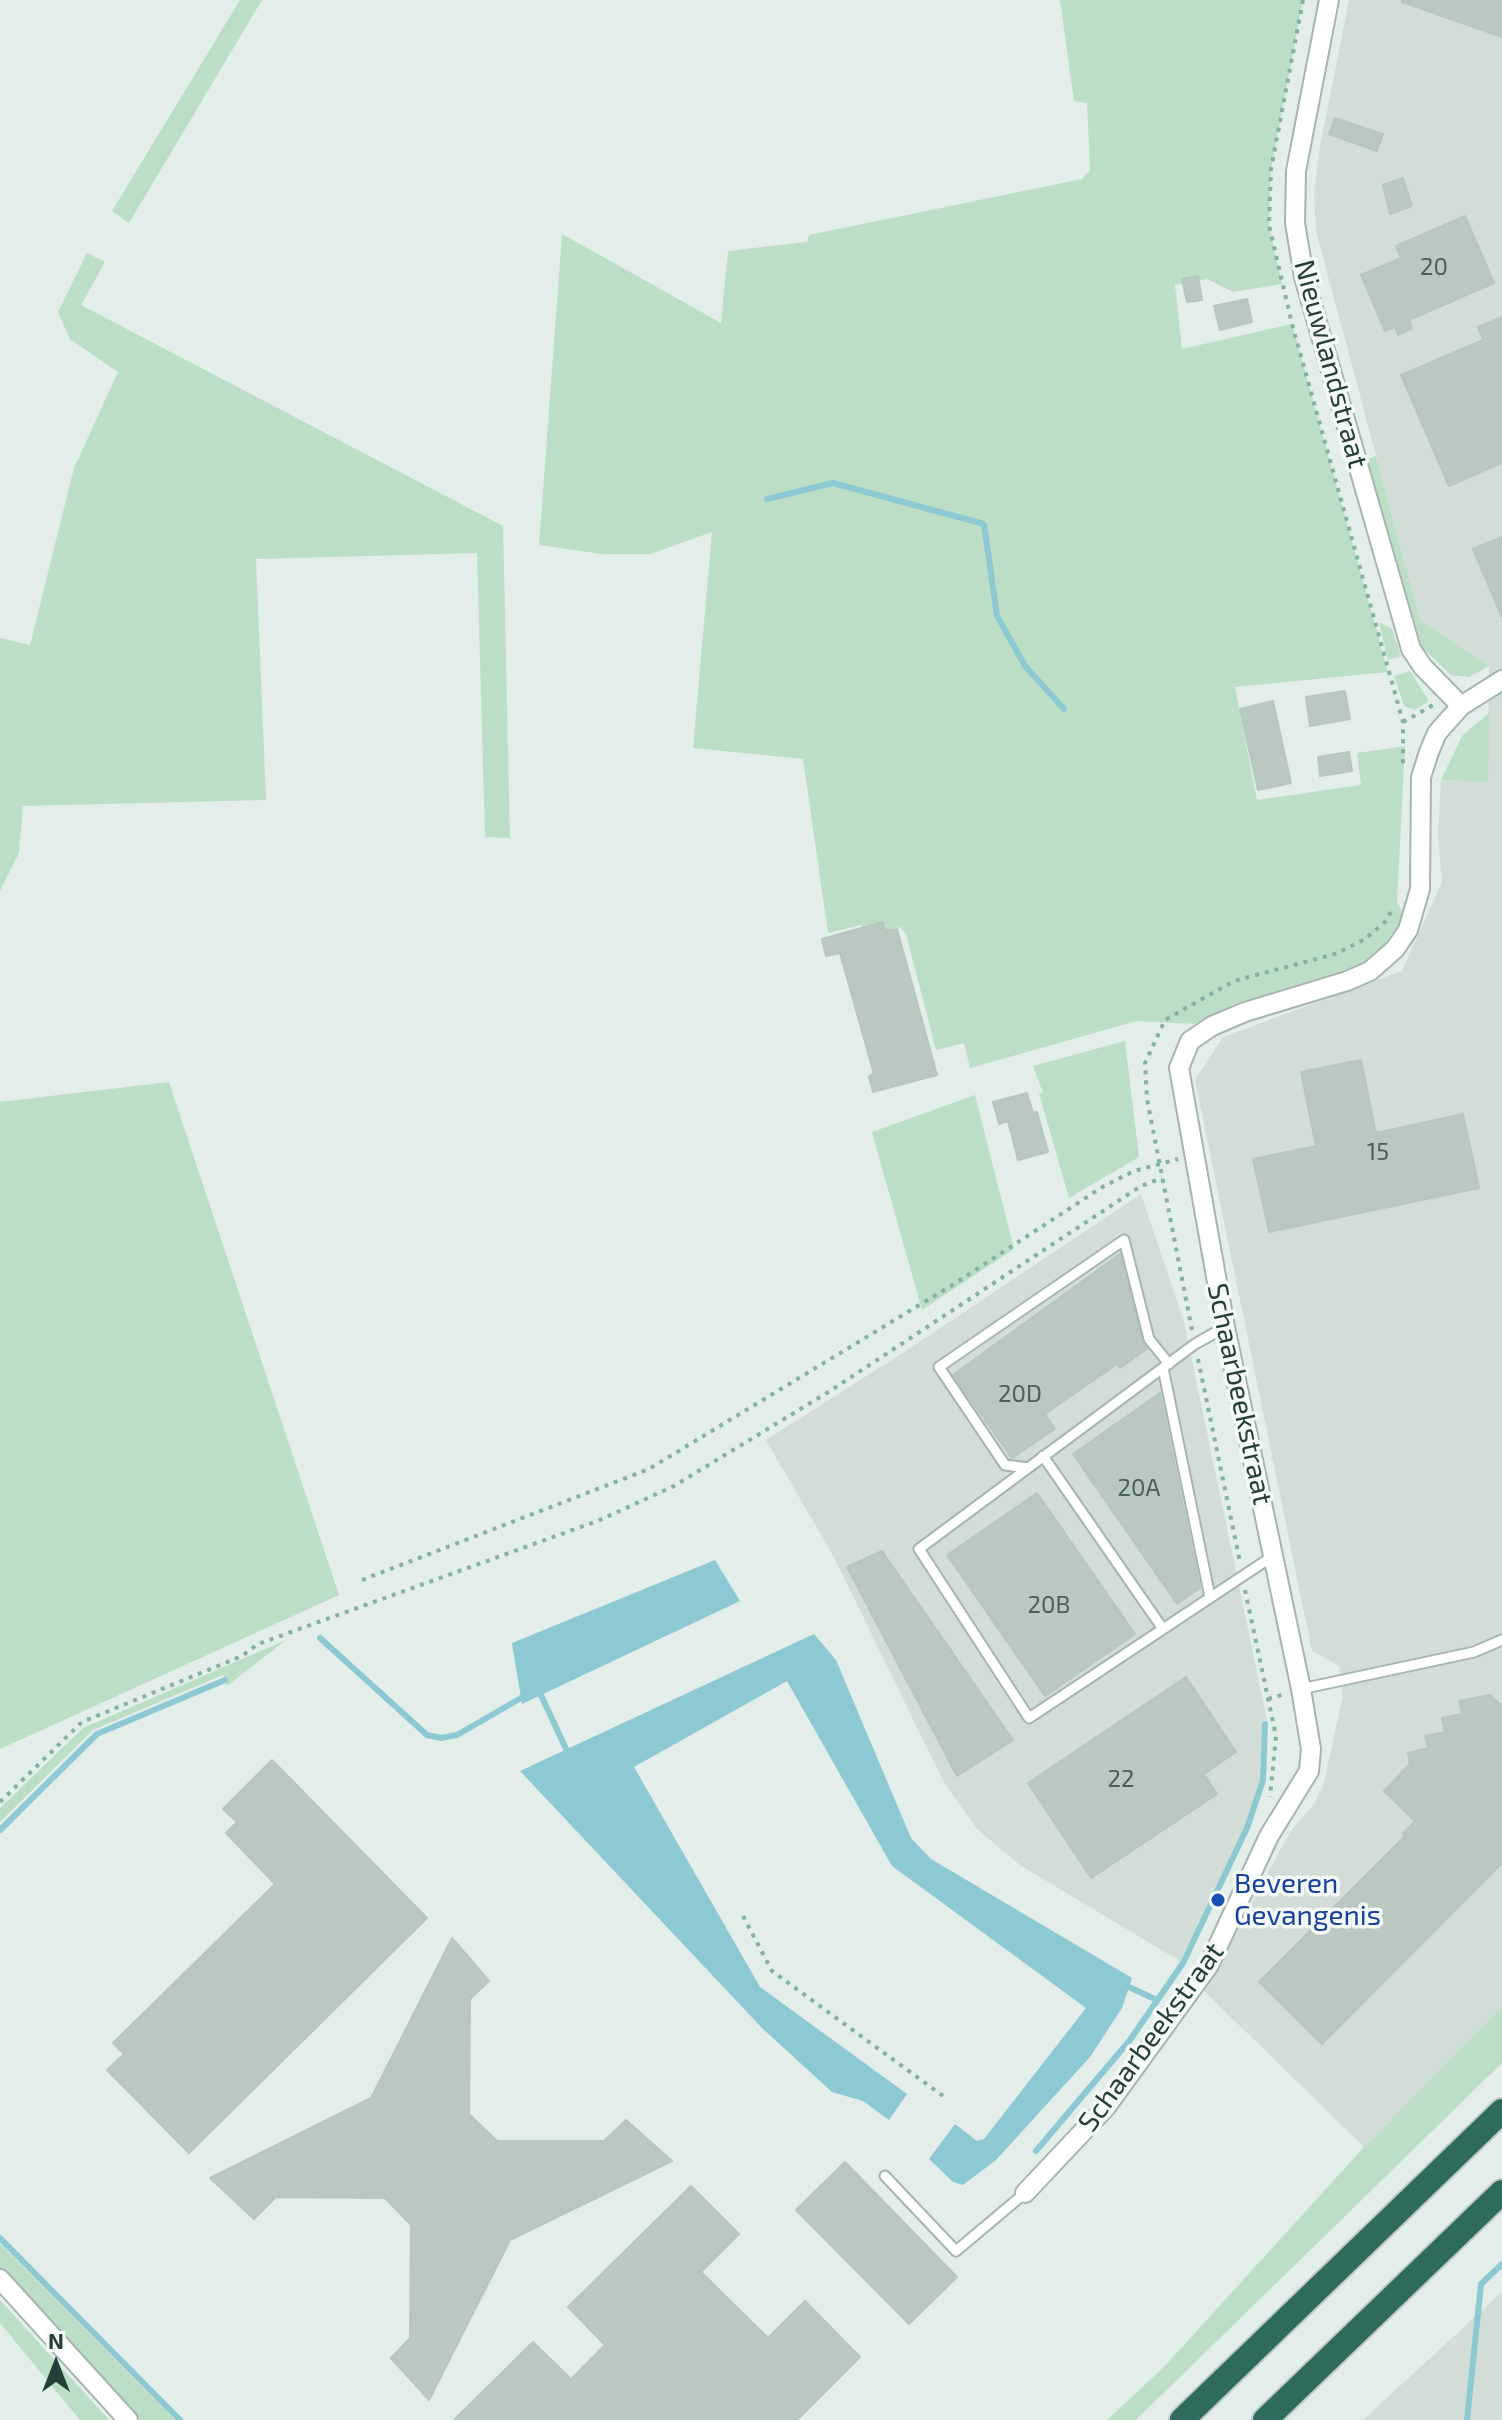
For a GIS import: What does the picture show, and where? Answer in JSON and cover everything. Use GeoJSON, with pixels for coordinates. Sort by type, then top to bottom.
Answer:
{"type":"FeatureCollection","features":[{"type":"Feature","properties":{"kind":"highway"},"geometry":{"type":"LineString","coordinates":[[1182,2420],[1502,2111]]}},
{"type":"Feature","properties":{"kind":"highway"},"geometry":{"type":"LineString","coordinates":[[1265,2420],[1502,2192]]}},
{"type":"Feature","properties":{"kind":"street","name":"Nieuwlandstraat"},"geometry":{"type":"LineString","coordinates":[[1329,0],[1296,171],[1295,223],[1304,277],[1411,649],[1461,706]]}},
{"type":"Feature","properties":{"kind":"street","name":"Schaarbeekstraat"},"geometry":{"type":"LineString","coordinates":[[1025,2193],[1106,2107],[1209,1965],[1269,1836],[1309,1771],[1311,1749],[1301,1689],[1225,1327],[1192,1155],[1179,1068],[1190,1041],[1212,1026],[1370,971],[1395,949],[1408,930],[1420,889],[1421,777],[1437,733],[1461,706],[1502,680]]}},
{"type":"Feature","properties":{"kind":"street"},"geometry":{"type":"LineString","coordinates":[[0,2279],[128,2420]]}},
{"type":"Feature","properties":{"kind":"lane"},"geometry":{"type":"LineString","coordinates":[[1028,1468],[1005,1465],[939,1367],[1124,1240],[1149,1339],[1166,1366],[1210,1597]]}},
{"type":"Feature","properties":{"kind":"lane"},"geometry":{"type":"LineString","coordinates":[[1225,1327],[1195,1344],[919,1549],[1029,1718],[1273,1556]]}},
{"type":"Feature","properties":{"kind":"lane"},"geometry":{"type":"LineString","coordinates":[[1043,1456],[1163,1629]]}},
{"type":"Feature","properties":{"kind":"lane"},"geometry":{"type":"LineString","coordinates":[[1301,1689],[1474,1652],[1502,1640]]}},
{"type":"Feature","properties":{"kind":"lane"},"geometry":{"type":"LineString","coordinates":[[885,2176],[956,2251],[1025,2193]]}},
{"type":"Feature","properties":{"kind":"path"},"geometry":{"type":"LineString","coordinates":[[1388,672],[1403,722],[1402,778]]}},
{"type":"Feature","properties":{"kind":"path"},"geometry":{"type":"LineString","coordinates":[[1269,1799],[1276,1736],[1159,1164],[1147,1099],[1145,1063],[1165,1020],[1234,981],[1335,954],[1365,939],[1386,921],[1397,902]]}},
{"type":"Feature","properties":{"kind":"path"},"geometry":{"type":"LineString","coordinates":[[362,1580],[649,1469],[928,1300],[1104,1186],[1134,1171],[1192,1155]]}},
{"type":"Feature","properties":{"kind":"path"},"geometry":{"type":"LineString","coordinates":[[0,1802],[82,1722],[242,1656],[258,1644],[600,1520],[674,1486],[830,1391],[1141,1186],[1162,1178]]}},
{"type":"Feature","properties":{"kind":"path"},"geometry":{"type":"LineString","coordinates":[[743,1916],[772,1971],[943,2096]]}},
{"type":"Feature","properties":{"kind":"shaded area"},"geometry":{"type":"Polygon","coordinates":[[[1349,0],[1502,0],[1502,2007],[1364,2147],[1204,1991],[1290,1832],[1314,1804],[1324,1783],[1343,1695],[1339,1666],[1312,1651],[1195,1080],[1223,1037],[1402,971],[1442,882],[1438,836],[1441,780],[1488,781],[1489,666],[1420,620],[1316,231],[1314,192],[1320,147],[1349,0]]]}},
{"type":"Feature","properties":{"kind":"shaded area"},"geometry":{"type":"Polygon","coordinates":[[[1141,1194],[1184,1322],[1267,1720],[1262,1721],[1260,1780],[1245,1828],[1180,1961],[1020,1865],[977,1829],[943,1781],[835,1559],[766,1440],[1141,1194]]]}},
{"type":"Feature","properties":{"kind":"shaded area"},"geometry":{"type":"Polygon","coordinates":[[[1502,2292],[1502,2420],[1363,2420],[1502,2292]]]}},
{"type":"Feature","properties":{"kind":"green space"},"geometry":{"type":"Polygon","coordinates":[[[240,0],[262,0],[129,223],[112,211],[240,0]]]}},
{"type":"Feature","properties":{"kind":"green space"},"geometry":{"type":"Polygon","coordinates":[[[1060,0],[1303,0],[1271,169],[1269,225],[1282,284],[1233,292],[1207,279],[1175,285],[1182,349],[1292,324],[1388,672],[1235,687],[1257,800],[1361,785],[1357,753],[1405,746],[1397,901],[1404,917],[1385,943],[1361,965],[1233,1004],[1194,1024],[1137,1021],[970,1068],[964,1043],[936,1050],[906,934],[900,927],[865,937],[861,925],[828,933],[803,759],[693,748],[712,532],[650,554],[602,554],[539,545],[562,234],[721,323],[728,251],[807,242],[809,235],[1082,179],[1090,170],[1087,103],[1074,101],[1060,0]]]}},
{"type":"Feature","properties":{"kind":"green space"},"geometry":{"type":"Polygon","coordinates":[[[87,253],[105,262],[81,305],[503,526],[510,838],[485,837],[477,553],[256,559],[266,800],[23,806],[19,853],[0,891],[0,638],[30,645],[74,468],[118,372],[70,339],[58,312],[87,253]]]}},
{"type":"Feature","properties":{"kind":"green space"},"geometry":{"type":"Polygon","coordinates":[[[1376,456],[1420,620],[1489,666],[1469,677],[1451,675],[1422,647],[1367,459],[1376,456]]]}},
{"type":"Feature","properties":{"kind":"green space"},"geometry":{"type":"Polygon","coordinates":[[[1379,622],[1392,629],[1401,656],[1388,660],[1379,622]]]}},
{"type":"Feature","properties":{"kind":"green space"},"geometry":{"type":"Polygon","coordinates":[[[1410,671],[1429,701],[1415,710],[1404,706],[1394,676],[1410,671]]]}},
{"type":"Feature","properties":{"kind":"green space"},"geometry":{"type":"Polygon","coordinates":[[[1490,712],[1488,782],[1441,780],[1462,736],[1490,712]]]}},
{"type":"Feature","properties":{"kind":"green space"},"geometry":{"type":"Polygon","coordinates":[[[1125,1041],[1139,1157],[1069,1198],[1039,1093],[1043,1093],[1033,1066],[1125,1041]]]}},
{"type":"Feature","properties":{"kind":"green space"},"geometry":{"type":"Polygon","coordinates":[[[169,1082],[339,1595],[0,1749],[0,1102],[169,1082]]]}},
{"type":"Feature","properties":{"kind":"green space"},"geometry":{"type":"Polygon","coordinates":[[[975,1095],[1014,1249],[922,1310],[872,1132],[975,1095]]]}},
{"type":"Feature","properties":{"kind":"green space"},"geometry":{"type":"Polygon","coordinates":[[[286,1640],[227,1686],[223,1675],[93,1730],[0,1822],[0,1808],[83,1728],[286,1640]]]}},
{"type":"Feature","properties":{"kind":"green space"},"geometry":{"type":"Polygon","coordinates":[[[1502,2007],[1502,2063],[1136,2420],[1107,2420],[1163,2368],[1364,2147],[1502,2007]]]}},
{"type":"Feature","properties":{"kind":"green space"},"geometry":{"type":"Polygon","coordinates":[[[0,2243],[175,2420],[140,2420],[0,2269],[0,2243]]]}},
{"type":"Feature","properties":{"kind":"green space"},"geometry":{"type":"Polygon","coordinates":[[[0,2300],[109,2420],[80,2420],[0,2323],[0,2300]]]}},
{"type":"Feature","properties":{"kind":"water"},"geometry":{"type":"Polygon","coordinates":[[[715,1560],[740,1601],[522,1704],[512,1643],[715,1560]]]}},
{"type":"Feature","properties":{"kind":"water"},"geometry":{"type":"Polygon","coordinates":[[[814,1634],[836,1660],[911,1838],[931,1859],[1132,1978],[1122,2008],[1090,2057],[996,2160],[963,2185],[953,2182],[929,2159],[955,2124],[977,2141],[984,2139],[1086,2008],[892,1866],[787,1681],[634,1767],[760,1987],[907,2094],[889,2120],[863,2101],[832,2092],[762,2028],[520,1771],[814,1634]]]}},
{"type":"Feature","properties":{"kind":"building"},"geometry":{"type":"Polygon","coordinates":[[[1502,0],[1502,37],[1402,2],[1502,0]]]}},
{"type":"Feature","properties":{"kind":"building"},"geometry":{"type":"Polygon","coordinates":[[[1335,118],[1383,134],[1377,151],[1329,134],[1335,118]]]}},
{"type":"Feature","properties":{"kind":"building"},"geometry":{"type":"Polygon","coordinates":[[[1403,178],[1412,206],[1390,214],[1383,185],[1403,178]]]}},
{"type":"Feature","properties":{"kind":"building"},"geometry":{"type":"Polygon","coordinates":[[[1465,216],[1494,283],[1409,320],[1412,328],[1398,335],[1395,327],[1385,331],[1361,275],[1401,258],[1396,246],[1465,216]]]}},
{"type":"Feature","properties":{"kind":"building"},"geometry":{"type":"Polygon","coordinates":[[[1198,276],[1202,300],[1187,302],[1182,279],[1198,276]]]}},
{"type":"Feature","properties":{"kind":"building"},"geometry":{"type":"Polygon","coordinates":[[[1247,299],[1252,322],[1220,330],[1214,306],[1247,299]]]}},
{"type":"Feature","properties":{"kind":"building"},"geometry":{"type":"Polygon","coordinates":[[[1502,317],[1502,463],[1449,486],[1401,375],[1483,340],[1478,327],[1502,317]]]}},
{"type":"Feature","properties":{"kind":"building"},"geometry":{"type":"Polygon","coordinates":[[[1502,537],[1502,617],[1473,549],[1502,537]]]}},
{"type":"Feature","properties":{"kind":"building"},"geometry":{"type":"Polygon","coordinates":[[[1345,691],[1350,719],[1310,726],[1306,697],[1345,691]]]}},
{"type":"Feature","properties":{"kind":"building"},"geometry":{"type":"Polygon","coordinates":[[[1273,701],[1291,783],[1258,790],[1240,709],[1273,701]]]}},
{"type":"Feature","properties":{"kind":"building"},"geometry":{"type":"Polygon","coordinates":[[[1349,752],[1352,771],[1320,776],[1318,757],[1349,752]]]}},
{"type":"Feature","properties":{"kind":"building"},"geometry":{"type":"Polygon","coordinates":[[[883,922],[885,931],[897,929],[937,1075],[873,1092],[869,1076],[874,1074],[840,953],[826,956],[822,939],[883,922]]]}},
{"type":"Feature","properties":{"kind":"building"},"geometry":{"type":"Polygon","coordinates":[[[1361,1060],[1376,1133],[1463,1114],[1479,1188],[1269,1232],[1253,1159],[1316,1146],[1301,1072],[1361,1060]]]}},
{"type":"Feature","properties":{"kind":"building"},"geometry":{"type":"Polygon","coordinates":[[[1027,1093],[1033,1113],[1037,1112],[1048,1152],[1018,1160],[1008,1121],[999,1124],[993,1102],[1027,1093]]]}},
{"type":"Feature","properties":{"kind":"building"},"geometry":{"type":"Polygon","coordinates":[[[1120,1254],[1142,1341],[1147,1349],[1120,1368],[1117,1364],[1045,1414],[1055,1429],[1012,1458],[953,1375],[1120,1254]]]}},
{"type":"Feature","properties":{"kind":"building"},"geometry":{"type":"Polygon","coordinates":[[[1160,1393],[1200,1588],[1177,1604],[1073,1454],[1160,1393]]]}},
{"type":"Feature","properties":{"kind":"building"},"geometry":{"type":"Polygon","coordinates":[[[1037,1493],[1135,1634],[1045,1696],[947,1555],[1037,1493]]]}},
{"type":"Feature","properties":{"kind":"building"},"geometry":{"type":"Polygon","coordinates":[[[882,1551],[1013,1740],[957,1776],[847,1567],[882,1551]]]}},
{"type":"Feature","properties":{"kind":"building"},"geometry":{"type":"Polygon","coordinates":[[[1186,1677],[1236,1752],[1204,1774],[1217,1794],[1091,1878],[1028,1783],[1186,1677]]]}},
{"type":"Feature","properties":{"kind":"building"},"geometry":{"type":"Polygon","coordinates":[[[1490,1695],[1502,1706],[1502,1863],[1322,2044],[1259,1982],[1405,1836],[1403,1834],[1415,1821],[1384,1791],[1410,1764],[1408,1753],[1428,1748],[1425,1736],[1445,1732],[1442,1718],[1462,1714],[1459,1701],[1490,1695]]]}},
{"type":"Feature","properties":{"kind":"building"},"geometry":{"type":"Polygon","coordinates":[[[272,1760],[427,1918],[189,2153],[107,2070],[124,2054],[113,2043],[275,1884],[226,1833],[237,1822],[223,1809],[272,1760]]]}},
{"type":"Feature","properties":{"kind":"building"},"geometry":{"type":"Polygon","coordinates":[[[452,1938],[489,1981],[470,1999],[469,2114],[497,2141],[604,2141],[626,2120],[672,2161],[510,2240],[429,2400],[391,2358],[410,2338],[411,2225],[385,2198],[276,2197],[254,2219],[210,2178],[371,2098],[452,1938]]]}},
{"type":"Feature","properties":{"kind":"building"},"geometry":{"type":"Polygon","coordinates":[[[845,2162],[957,2277],[909,2324],[796,2210],[845,2162]]]}},
{"type":"Feature","properties":{"kind":"building"},"geometry":{"type":"Polygon","coordinates":[[[691,2186],[739,2234],[701,2272],[768,2338],[805,2301],[860,2357],[797,2420],[454,2420],[533,2342],[571,2379],[605,2345],[568,2307],[691,2186]]]}},
{"type":"Feature","properties":{"kind":"waterway"},"geometry":{"type":"LineString","coordinates":[[767,499],[833,483],[984,524],[997,616],[1025,666],[1064,709]]}},
{"type":"Feature","properties":{"kind":"waterway"},"geometry":{"type":"LineString","coordinates":[[320,1638],[427,1735],[441,1738],[457,1735],[521,1698]]}},
{"type":"Feature","properties":{"kind":"waterway"},"geometry":{"type":"LineString","coordinates":[[0,1830],[97,1734],[225,1680]]}},
{"type":"Feature","properties":{"kind":"waterway"},"geometry":{"type":"LineString","coordinates":[[541,1695],[566,1749]]}},
{"type":"Feature","properties":{"kind":"waterway"},"geometry":{"type":"LineString","coordinates":[[1036,2151],[1130,2040],[1183,1963],[1247,1828],[1263,1780],[1265,1724]]}},
{"type":"Feature","properties":{"kind":"waterway"},"geometry":{"type":"LineString","coordinates":[[1129,1987],[1157,2000]]}},
{"type":"Feature","properties":{"kind":"waterway"},"geometry":{"type":"LineString","coordinates":[[0,2238],[180,2420]]}},
{"type":"Feature","properties":{"kind":"waterway"},"geometry":{"type":"LineString","coordinates":[[1467,2420],[1481,2284],[1502,2264]]}},
{"type":"Feature","properties":{"kind":"place","name":"Beveren Gevangenis"},"geometry":{"type":"Point","coordinates":[1218,1900]}}]}
